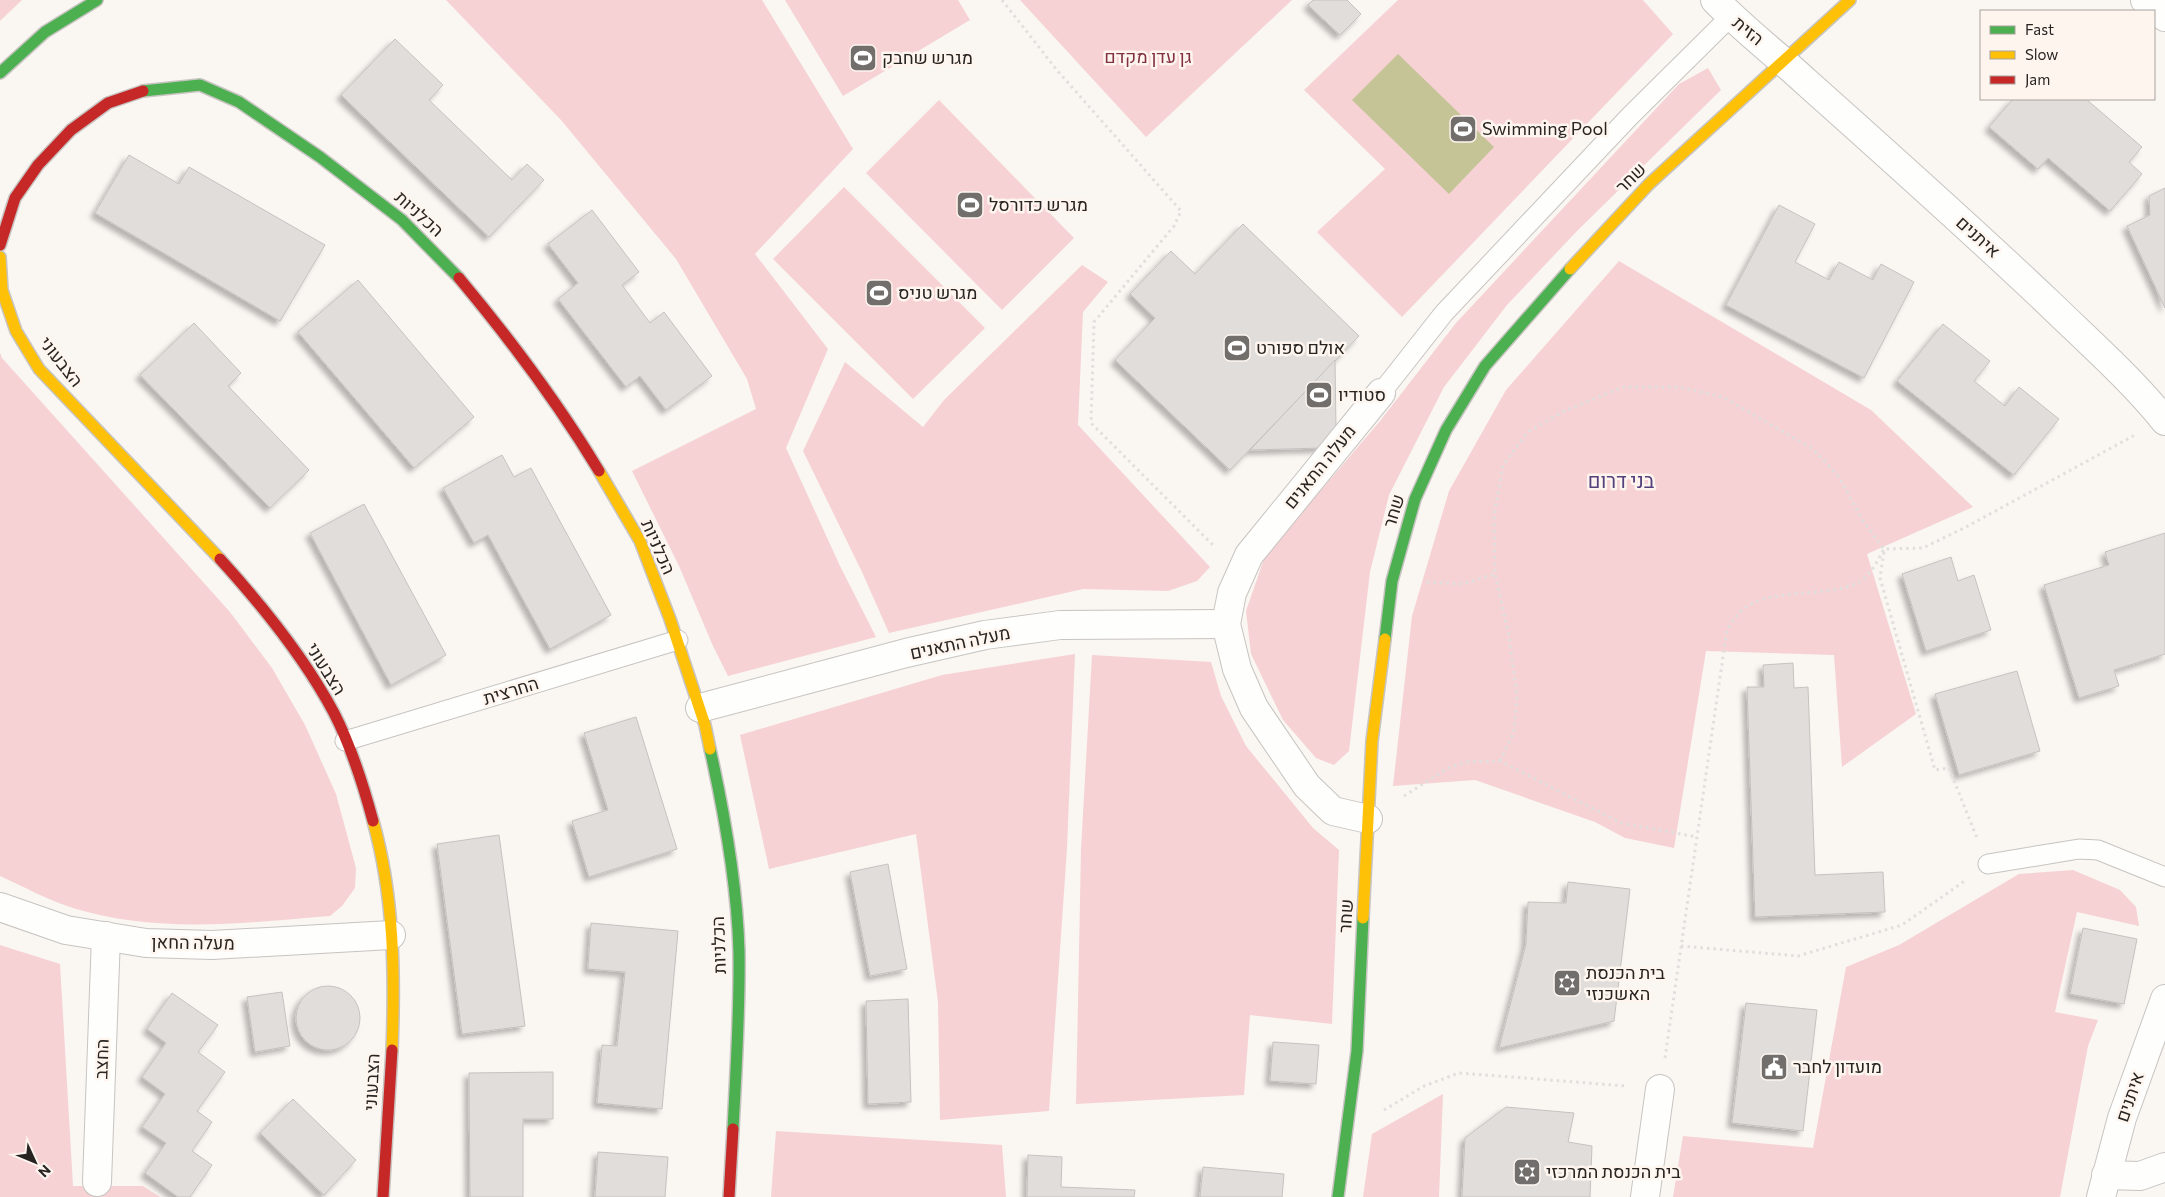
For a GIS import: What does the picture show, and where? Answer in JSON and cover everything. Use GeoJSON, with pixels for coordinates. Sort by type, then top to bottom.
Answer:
{"type":"FeatureCollection","features":[{"type":"Feature","properties":{"kind":"street"},"geometry":{"type":"LineString","coordinates":[[0,73],[45,32],[97,0]]}},
{"type":"Feature","properties":{"kind":"street","name":"שחר"},"geometry":{"type":"LineString","coordinates":[[1338,1197],[1357,1051],[1372,741],[1392,581],[1415,499],[1446,430],[1485,366],[1544,297],[1649,184],[1850,0]]}},
{"type":"Feature","properties":{"kind":"street"},"geometry":{"type":"LineString","coordinates":[[2145,0],[2165,18]]}},
{"type":"Feature","properties":{"kind":"street","name":"הזית"},"geometry":{"type":"LineString","coordinates":[[1723,8],[1783,60]]}},
{"type":"Feature","properties":{"kind":"street","name":"איתנים"},"geometry":{"type":"LineString","coordinates":[[1783,60],[2008,264],[2150,403],[2164,420]]}},
{"type":"Feature","properties":{"kind":"street","name":"הכלניות"},"geometry":{"type":"LineString","coordinates":[[0,245],[15,198],[38,165],[71,130],[108,104],[148,89],[200,85],[239,102],[320,157],[402,220],[447,264],[498,324],[549,395],[598,469],[640,542],[678,640],[700,708],[722,802],[734,882],[739,951],[738,1028],[729,1197]]}},
{"type":"Feature","properties":{"kind":"street","name":"הצבעוני"},"geometry":{"type":"LineString","coordinates":[[0,257],[2,290],[16,331],[39,369],[228,566],[269,615],[298,656],[334,714],[376,833],[388,896],[393,1018],[383,1197]]}},
{"type":"Feature","properties":{"kind":"street","name":"מעלה התאנים"},"geometry":{"type":"LineString","coordinates":[[1368,819],[1333,811],[1307,786],[1254,708],[1237,669],[1226,624],[1232,593],[1249,554],[1381,393]]}},
{"type":"Feature","properties":{"kind":"street","name":"מעלה התאנים"},"geometry":{"type":"LineString","coordinates":[[700,708],[906,653],[985,635],[1060,625],[1226,624]]}},
{"type":"Feature","properties":{"kind":"street","name":"מעלה החאן"},"geometry":{"type":"LineString","coordinates":[[0,907],[66,930],[146,942],[212,945],[391,935]]}},
{"type":"Feature","properties":{"kind":"street","name":"החצב"},"geometry":{"type":"LineString","coordinates":[[97,1182],[106,936]]}},
{"type":"Feature","properties":{"kind":"street","name":"איתנים"},"geometry":{"type":"LineString","coordinates":[[2103,1186],[2122,1118],[2165,999]]}},
{"type":"Feature","properties":{"kind":"street"},"geometry":{"type":"LineString","coordinates":[[1646,1197],[1660,1089]]}},
{"type":"Feature","properties":{"kind":"street"},"geometry":{"type":"LineString","coordinates":[[2103,1186],[2165,1167]]}},
{"type":"Feature","properties":{"kind":"lane"},"geometry":{"type":"LineString","coordinates":[[1381,393],[1457,299],[1630,116],[1723,8]]}},
{"type":"Feature","properties":{"kind":"lane","name":"החרצית"},"geometry":{"type":"LineString","coordinates":[[344,742],[678,640]]}},
{"type":"Feature","properties":{"kind":"lane"},"geometry":{"type":"LineString","coordinates":[[1988,864],[2079,850],[2098,850],[2165,877]]}},
{"type":"Feature","properties":{"kind":"path"},"geometry":{"type":"LineString","coordinates":[[1002,0],[1056,69],[1181,211],[1174,226],[1094,322],[1091,423],[1241,573]]}},
{"type":"Feature","properties":{"kind":"path"},"geometry":{"type":"LineString","coordinates":[[1500,761],[1514,732],[1517,696],[1509,636],[1495,574],[1494,516],[1503,465],[1528,432],[1564,411],[1623,387],[1678,387],[1723,397],[1813,449],[1839,477],[1863,520],[1884,549],[1880,578],[1935,770],[1949,768],[1988,864],[1902,925],[1798,956],[1681,946]]}},
{"type":"Feature","properties":{"kind":"path"},"geometry":{"type":"LineString","coordinates":[[1884,549],[1923,548],[1932,544],[2164,420]]}},
{"type":"Feature","properties":{"kind":"path"},"geometry":{"type":"LineString","coordinates":[[1347,1132],[1424,1086],[1459,1073],[1660,1089],[1727,629],[1742,610],[1763,599],[1836,588],[1859,582],[1875,566],[1884,549]]}},
{"type":"Feature","properties":{"kind":"path"},"geometry":{"type":"LineString","coordinates":[[1392,581],[1462,584],[1495,574]]}},
{"type":"Feature","properties":{"kind":"path"},"geometry":{"type":"LineString","coordinates":[[1368,819],[1448,768],[1466,762],[1500,761],[1621,823],[1697,837]]}},
{"type":"Feature","properties":{"kind":"green space"},"geometry":{"type":"Polygon","coordinates":[[[0,0],[22,0],[0,21],[0,0]]]}},
{"type":"Feature","properties":{"kind":"green space"},"geometry":{"type":"Polygon","coordinates":[[[446,0],[762,0],[853,149],[755,254],[828,349],[786,448],[840,566],[876,637],[728,676],[679,566],[632,471],[756,409],[747,379],[676,259],[561,120],[446,0]]]}},
{"type":"Feature","properties":{"kind":"green space","name":"מגרש שחבק"},"geometry":{"type":"Polygon","coordinates":[[[785,0],[958,0],[970,20],[843,96],[785,0]]]}},
{"type":"Feature","properties":{"kind":"green space","name":"גן עדן מקדם"},"geometry":{"type":"Polygon","coordinates":[[[1020,0],[1292,0],[1146,137],[1020,0]]]}},
{"type":"Feature","properties":{"kind":"green space","name":"Swimming Pool"},"geometry":{"type":"Polygon","coordinates":[[[1398,0],[1643,0],[1673,34],[1402,317],[1317,232],[1385,169],[1304,90],[1398,0]]]}},
{"type":"Feature","properties":{"kind":"green space"},"geometry":{"type":"Polygon","coordinates":[[[1708,68],[1721,90],[1578,230],[1507,305],[1444,387],[1389,495],[1370,572],[1349,751],[1334,765],[1316,758],[1283,720],[1251,654],[1246,611],[1265,556],[1380,421],[1456,323],[1679,84],[1708,68]]]}},
{"type":"Feature","properties":{"kind":"green space","name":"מגרש כדורסל"},"geometry":{"type":"Polygon","coordinates":[[[939,100],[1074,238],[1002,310],[866,173],[939,100]]]}},
{"type":"Feature","properties":{"kind":"green space","name":"מגרש טניס"},"geometry":{"type":"Polygon","coordinates":[[[844,187],[985,328],[913,399],[773,259],[844,187]]]}},
{"type":"Feature","properties":{"kind":"green space"},"geometry":{"type":"Polygon","coordinates":[[[1619,261],[1871,410],[1973,507],[1867,554],[1916,714],[1842,767],[1834,655],[1706,651],[1674,848],[1625,838],[1595,822],[1475,780],[1393,786],[1412,616],[1449,491],[1506,390],[1619,261]]]}},
{"type":"Feature","properties":{"kind":"green space"},"geometry":{"type":"Polygon","coordinates":[[[1082,265],[1108,282],[1083,312],[1078,425],[1210,567],[1197,581],[1168,591],[1083,589],[889,633],[862,572],[803,451],[845,362],[923,427],[944,400],[1082,265]]]}},
{"type":"Feature","properties":{"kind":"green space"},"geometry":{"type":"Polygon","coordinates":[[[0,353],[2,358],[230,612],[272,668],[305,725],[336,794],[356,868],[355,888],[342,906],[330,916],[201,924],[137,921],[73,908],[0,876],[0,353]]]}},
{"type":"Feature","properties":{"kind":"green space"},"geometry":{"type":"Polygon","coordinates":[[[1075,654],[1067,848],[1049,1111],[940,1120],[938,1002],[916,834],[769,869],[740,735],[942,675],[1075,654]]]}},
{"type":"Feature","properties":{"kind":"green space"},"geometry":{"type":"Polygon","coordinates":[[[1092,655],[1211,662],[1221,696],[1246,746],[1313,828],[1339,850],[1332,1024],[1250,1015],[1244,1095],[1076,1104],[1081,849],[1092,655]]]}},
{"type":"Feature","properties":{"kind":"green space"},"geometry":{"type":"Polygon","coordinates":[[[2073,870],[2120,890],[2136,907],[2139,926],[2077,912],[2055,1012],[2098,1020],[2088,1046],[2060,1197],[1673,1197],[1683,1136],[1813,1148],[1846,967],[1899,945],[2019,874],[2073,870]]]}},
{"type":"Feature","properties":{"kind":"green space"},"geometry":{"type":"Polygon","coordinates":[[[0,945],[60,964],[73,1186],[143,1186],[160,1197],[0,1197],[0,945]]]}},
{"type":"Feature","properties":{"kind":"green space"},"geometry":{"type":"Polygon","coordinates":[[[1443,1094],[1439,1197],[1363,1197],[1372,1134],[1443,1094]]]}},
{"type":"Feature","properties":{"kind":"green space"},"geometry":{"type":"Polygon","coordinates":[[[776,1131],[1002,1145],[1006,1197],[771,1197],[776,1131]]]}},
{"type":"Feature","properties":{"kind":"shaded area"},"geometry":{"type":"Polygon","coordinates":[[[1398,54],[1494,147],[1449,194],[1352,100],[1398,54]]]}},
{"type":"Feature","properties":{"kind":"building"},"geometry":{"type":"Polygon","coordinates":[[[1313,0],[1347,0],[1361,14],[1340,35],[1308,5],[1313,0]]]}},
{"type":"Feature","properties":{"kind":"building"},"geometry":{"type":"Polygon","coordinates":[[[395,39],[443,85],[429,100],[512,180],[527,164],[544,180],[489,237],[341,95],[395,39]]]}},
{"type":"Feature","properties":{"kind":"building"},"geometry":{"type":"Polygon","coordinates":[[[2012,100],[2087,100],[2142,147],[2129,162],[2142,174],[2110,211],[2048,158],[2038,169],[1989,127],[2012,100]]]}},
{"type":"Feature","properties":{"kind":"building"},"geometry":{"type":"Polygon","coordinates":[[[129,155],[179,184],[189,167],[325,245],[280,321],[95,213],[129,155]]]}},
{"type":"Feature","properties":{"kind":"building"},"geometry":{"type":"Polygon","coordinates":[[[2165,188],[2165,308],[2127,226],[2150,215],[2149,196],[2165,188]]]}},
{"type":"Feature","properties":{"kind":"building"},"geometry":{"type":"Polygon","coordinates":[[[1779,205],[1815,224],[1795,262],[1829,280],[1839,262],[1873,280],[1881,264],[1914,282],[1864,378],[1726,305],[1779,205]]]}},
{"type":"Feature","properties":{"kind":"building"},"geometry":{"type":"Polygon","coordinates":[[[592,210],[639,272],[622,285],[650,323],[664,312],[712,376],[666,410],[640,376],[626,387],[558,299],[578,283],[548,244],[592,210]]]}},
{"type":"Feature","properties":{"kind":"building","name":"אולם ספורט"},"geometry":{"type":"Polygon","coordinates":[[[1243,224],[1359,336],[1230,470],[1115,360],[1155,318],[1130,294],[1171,251],[1195,274],[1243,224]]]}},
{"type":"Feature","properties":{"kind":"building"},"geometry":{"type":"Polygon","coordinates":[[[358,280],[474,417],[414,468],[298,332],[358,280]]]}},
{"type":"Feature","properties":{"kind":"building"},"geometry":{"type":"Polygon","coordinates":[[[194,323],[241,373],[228,386],[309,470],[270,508],[140,375],[194,323]]]}},
{"type":"Feature","properties":{"kind":"building"},"geometry":{"type":"Polygon","coordinates":[[[1943,324],[1990,361],[1974,381],[2005,406],[2019,387],[2059,419],[2014,475],[1897,381],[1943,324]]]}},
{"type":"Feature","properties":{"kind":"building","name":"סטודיו"},"geometry":{"type":"Polygon","coordinates":[[[1335,360],[1336,430],[1321,448],[1250,450],[1335,360]]]}},
{"type":"Feature","properties":{"kind":"building"},"geometry":{"type":"Polygon","coordinates":[[[502,455],[514,477],[531,468],[611,615],[550,649],[488,535],[474,543],[443,488],[502,455]]]}},
{"type":"Feature","properties":{"kind":"building"},"geometry":{"type":"Polygon","coordinates":[[[364,504],[446,655],[391,685],[310,533],[364,504]]]}},
{"type":"Feature","properties":{"kind":"building"},"geometry":{"type":"Polygon","coordinates":[[[2165,533],[2165,654],[2114,670],[2119,686],[2079,698],[2044,585],[2109,565],[2105,552],[2165,533]]]}},
{"type":"Feature","properties":{"kind":"building"},"geometry":{"type":"Polygon","coordinates":[[[1951,557],[1958,581],[1974,575],[1991,630],[1926,651],[1902,574],[1951,557]]]}},
{"type":"Feature","properties":{"kind":"building"},"geometry":{"type":"Polygon","coordinates":[[[1793,663],[1794,688],[1808,687],[1815,875],[1883,872],[1885,912],[1755,917],[1747,687],[1764,687],[1763,665],[1793,663]]]}},
{"type":"Feature","properties":{"kind":"building"},"geometry":{"type":"Polygon","coordinates":[[[2017,671],[2040,751],[1959,775],[1935,694],[2017,671]]]}},
{"type":"Feature","properties":{"kind":"building"},"geometry":{"type":"Polygon","coordinates":[[[636,717],[677,849],[589,877],[572,821],[608,810],[584,733],[636,717]]]}},
{"type":"Feature","properties":{"kind":"building"},"geometry":{"type":"Polygon","coordinates":[[[499,835],[525,1026],[462,1034],[437,844],[499,835]]]}},
{"type":"Feature","properties":{"kind":"building"},"geometry":{"type":"Polygon","coordinates":[[[888,864],[907,969],[870,976],[850,872],[888,864]]]}},
{"type":"Feature","properties":{"kind":"building","name":"בית הכנסת האשכנזי"},"geometry":{"type":"Polygon","coordinates":[[[1568,882],[1630,889],[1614,1021],[1499,1048],[1526,944],[1528,902],[1566,903],[1568,882]]]}},
{"type":"Feature","properties":{"kind":"building"},"geometry":{"type":"Polygon","coordinates":[[[591,923],[678,931],[662,1109],[597,1103],[602,1045],[617,1046],[625,972],[588,969],[591,923]]]}},
{"type":"Feature","properties":{"kind":"building"},"geometry":{"type":"Polygon","coordinates":[[[2083,928],[2137,939],[2124,1004],[2070,994],[2083,928]]]}},
{"type":"Feature","properties":{"kind":"building"},"geometry":{"type":"Polygon","coordinates":[[[322,986],[334,986],[351,995],[358,1006],[360,1018],[358,1030],[351,1041],[334,1050],[322,1050],[310,1045],[301,1036],[296,1024],[296,1012],[301,1000],[310,991],[322,986]]]}},
{"type":"Feature","properties":{"kind":"building"},"geometry":{"type":"Polygon","coordinates":[[[282,992],[290,1046],[255,1052],[247,997],[282,992]]]}},
{"type":"Feature","properties":{"kind":"building"},"geometry":{"type":"Polygon","coordinates":[[[172,993],[218,1025],[198,1052],[225,1072],[197,1111],[212,1122],[192,1151],[212,1165],[190,1197],[178,1197],[145,1173],[166,1143],[142,1127],[165,1094],[142,1077],[166,1043],[147,1029],[172,993]]]}},
{"type":"Feature","properties":{"kind":"building"},"geometry":{"type":"Polygon","coordinates":[[[908,999],[911,1102],[868,1104],[866,1001],[908,999]]]}},
{"type":"Feature","properties":{"kind":"building","name":"מועדון לחבר"},"geometry":{"type":"Polygon","coordinates":[[[1746,1003],[1817,1010],[1803,1131],[1732,1123],[1746,1003]]]}},
{"type":"Feature","properties":{"kind":"building"},"geometry":{"type":"Polygon","coordinates":[[[1273,1042],[1319,1045],[1316,1084],[1270,1081],[1273,1042]]]}},
{"type":"Feature","properties":{"kind":"building"},"geometry":{"type":"Polygon","coordinates":[[[553,1072],[553,1119],[523,1119],[523,1197],[470,1197],[469,1073],[553,1072]]]}},
{"type":"Feature","properties":{"kind":"building"},"geometry":{"type":"Polygon","coordinates":[[[293,1099],[356,1160],[324,1195],[260,1133],[293,1099]]]}},
{"type":"Feature","properties":{"kind":"building","name":"בית הכנסת המרכזי"},"geometry":{"type":"Polygon","coordinates":[[[1506,1107],[1574,1113],[1568,1142],[1592,1146],[1590,1197],[1462,1197],[1465,1138],[1506,1107]]]}},
{"type":"Feature","properties":{"kind":"building"},"geometry":{"type":"Polygon","coordinates":[[[598,1152],[668,1157],[665,1197],[595,1197],[598,1152]]]}},
{"type":"Feature","properties":{"kind":"building"},"geometry":{"type":"Polygon","coordinates":[[[1028,1155],[1062,1157],[1061,1187],[1135,1190],[1134,1197],[1027,1197],[1028,1155]]]}},
{"type":"Feature","properties":{"kind":"building"},"geometry":{"type":"Polygon","coordinates":[[[1203,1167],[1284,1174],[1282,1197],[1200,1197],[1203,1167]]]}},
{"type":"Feature","properties":{"kind":"traffic: fast"},"geometry":{"type":"LineString","coordinates":[[0,73],[45,32],[97,0]]}},
{"type":"Feature","properties":{"kind":"traffic: fast"},"geometry":{"type":"LineString","coordinates":[[143,91],[200,85],[239,102],[320,157],[402,220],[459,278]]}},
{"type":"Feature","properties":{"kind":"traffic: fast"},"geometry":{"type":"LineString","coordinates":[[1385,639],[1392,581],[1415,499],[1446,430],[1485,366],[1570,269]]}},
{"type":"Feature","properties":{"kind":"traffic: fast"},"geometry":{"type":"LineString","coordinates":[[710,749],[721,799],[738,926],[739,996],[733,1129]]}},
{"type":"Feature","properties":{"kind":"traffic: fast"},"geometry":{"type":"LineString","coordinates":[[1338,1197],[1357,1051],[1363,918]]}},
{"type":"Feature","properties":{"kind":"traffic: slow"},"geometry":{"type":"LineString","coordinates":[[1570,269],[1649,184],[1850,0]]}},
{"type":"Feature","properties":{"kind":"traffic: slow"},"geometry":{"type":"LineString","coordinates":[[0,257],[2,290],[16,331],[39,369],[220,559]]}},
{"type":"Feature","properties":{"kind":"traffic: slow"},"geometry":{"type":"LineString","coordinates":[[599,471],[640,541],[670,619],[705,725],[710,749]]}},
{"type":"Feature","properties":{"kind":"traffic: slow"},"geometry":{"type":"LineString","coordinates":[[1363,918],[1372,741],[1385,639]]}},
{"type":"Feature","properties":{"kind":"traffic: slow"},"geometry":{"type":"LineString","coordinates":[[373,821],[385,877],[392,934],[392,1050]]}},
{"type":"Feature","properties":{"kind":"traffic: jam"},"geometry":{"type":"LineString","coordinates":[[0,245],[15,198],[38,165],[71,130],[108,103],[143,91]]}},
{"type":"Feature","properties":{"kind":"traffic: jam"},"geometry":{"type":"LineString","coordinates":[[459,278],[533,372],[599,471]]}},
{"type":"Feature","properties":{"kind":"traffic: jam"},"geometry":{"type":"LineString","coordinates":[[220,559],[282,633],[323,693],[351,752],[373,821]]}},
{"type":"Feature","properties":{"kind":"traffic: jam"},"geometry":{"type":"LineString","coordinates":[[383,1197],[392,1050]]}},
{"type":"Feature","properties":{"kind":"traffic: jam"},"geometry":{"type":"LineString","coordinates":[[729,1197],[733,1129]]}},
{"type":"Feature","properties":{"kind":"place","name":"מגרש שחבק"},"geometry":{"type":"Point","coordinates":[863,58]}},
{"type":"Feature","properties":{"kind":"place","name":"Swimming Pool"},"geometry":{"type":"Point","coordinates":[1463,129]}},
{"type":"Feature","properties":{"kind":"place","name":"מגרש כדורסל"},"geometry":{"type":"Point","coordinates":[970,205]}},
{"type":"Feature","properties":{"kind":"place","name":"מגרש טניס"},"geometry":{"type":"Point","coordinates":[879,293]}},
{"type":"Feature","properties":{"kind":"place","name":"אולם ספורט"},"geometry":{"type":"Point","coordinates":[1237,348]}},
{"type":"Feature","properties":{"kind":"place","name":"סטודיו"},"geometry":{"type":"Point","coordinates":[1319,395]}},
{"type":"Feature","properties":{"kind":"place","name":"בית הכנסת האשכנזי"},"geometry":{"type":"Point","coordinates":[1567,983]}},
{"type":"Feature","properties":{"kind":"place","name":"מועדון לחבר"},"geometry":{"type":"Point","coordinates":[1774,1067]}},
{"type":"Feature","properties":{"kind":"place","name":"בית הכנסת המרכזי"},"geometry":{"type":"Point","coordinates":[1527,1172]}},
{"type":"Feature","properties":{"kind":"district","name":"בני דרום"},"geometry":{"type":"Point","coordinates":[1621,481]}}]}
